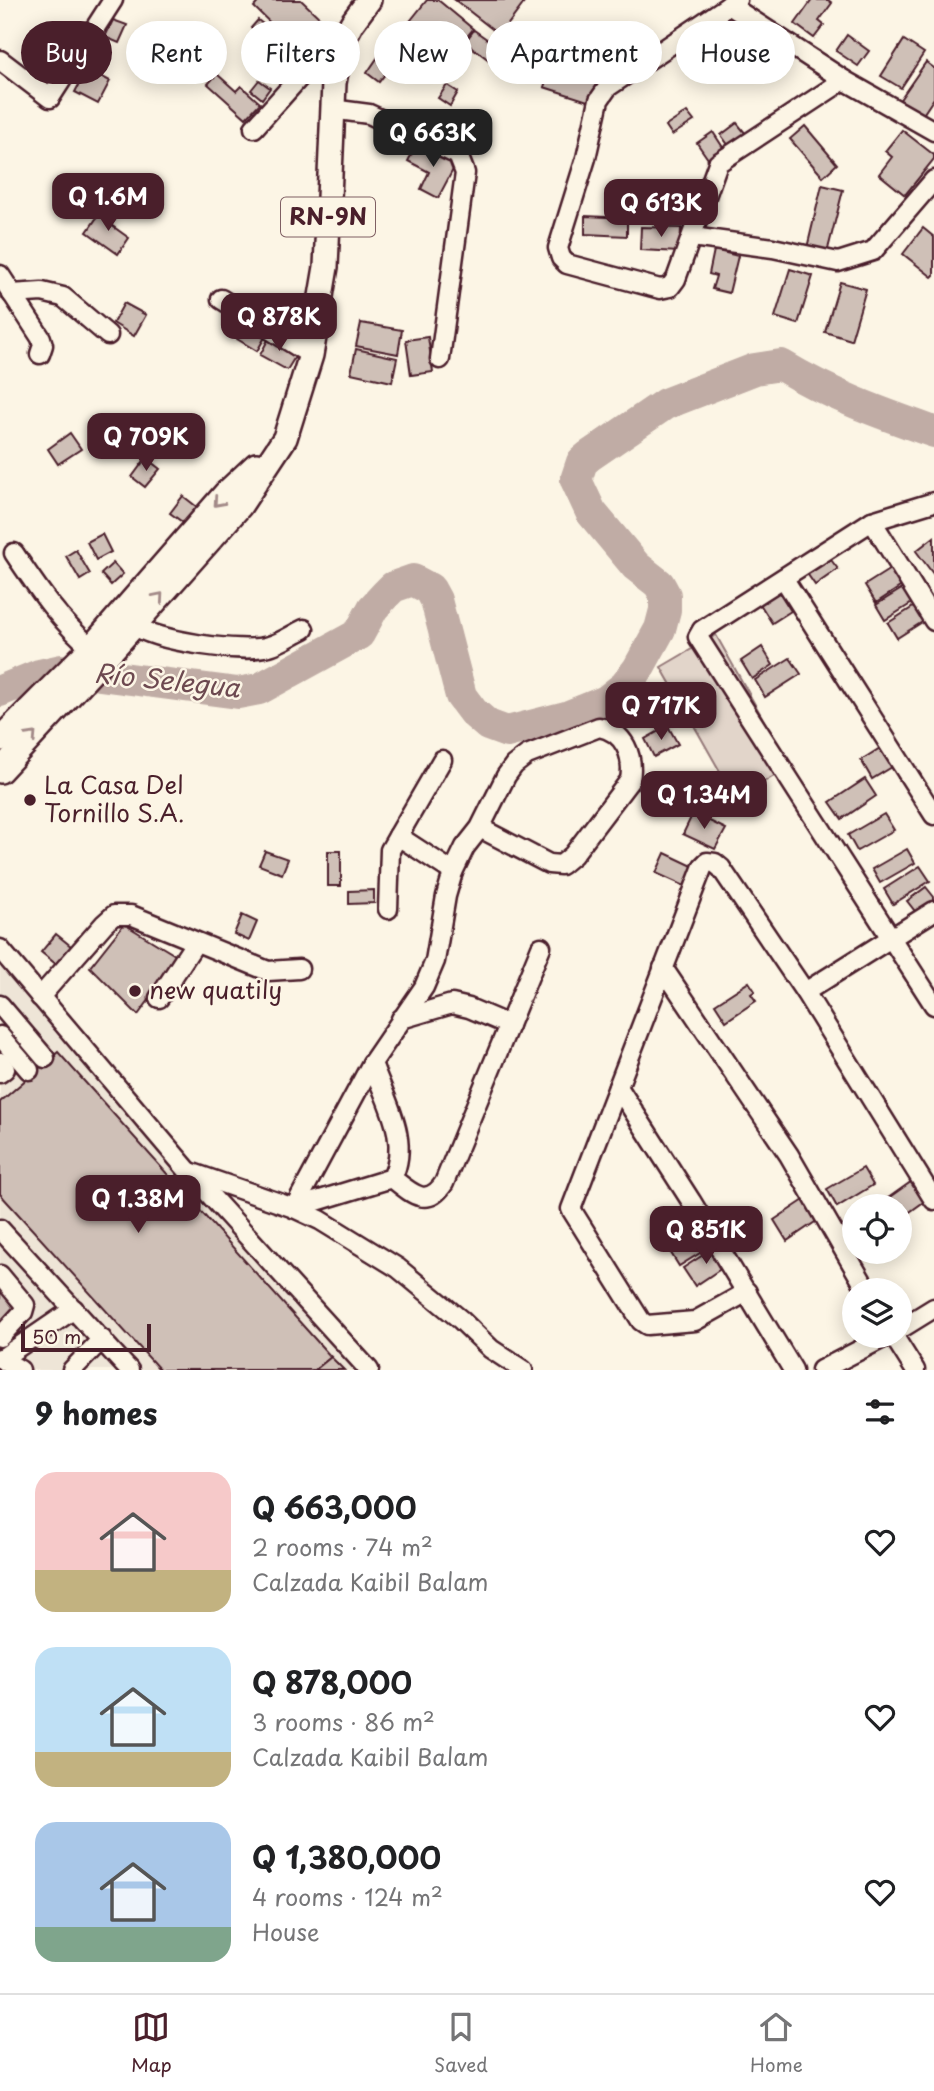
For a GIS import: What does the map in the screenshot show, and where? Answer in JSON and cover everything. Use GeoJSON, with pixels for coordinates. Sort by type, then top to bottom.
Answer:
{"type":"FeatureCollection","features":[{"type":"Feature","properties":{"kind":"main road","name":"RN-9N"},"geometry":{"type":"LineString","coordinates":[[353,21],[369,0]]}},
{"type":"Feature","properties":{"kind":"main road","name":"RN-9N"},"geometry":{"type":"LineString","coordinates":[[98,648],[135,625],[240,506],[285,438],[311,355],[326,267],[334,84]]}},
{"type":"Feature","properties":{"kind":"main road","name":"RN-9N"},"geometry":{"type":"LineString","coordinates":[[0,771],[55,697],[225,494],[285,438]]}},
{"type":"Feature","properties":{"kind":"main road","name":"RN-9N"},"geometry":{"type":"LineString","coordinates":[[0,739],[55,697]]}},
{"type":"Feature","properties":{"kind":"street"},"geometry":{"type":"LineString","coordinates":[[0,60],[50,98],[113,0]]}},
{"type":"Feature","properties":{"kind":"street"},"geometry":{"type":"LineString","coordinates":[[844,80],[718,163],[676,279],[670,287],[660,289],[567,264],[561,258],[558,248],[586,158],[598,100],[608,87],[733,3],[844,80],[934,131]]}},
{"type":"Feature","properties":{"kind":"street"},"geometry":{"type":"LineString","coordinates":[[254,128],[293,84]]}},
{"type":"Feature","properties":{"kind":"street"},"geometry":{"type":"LineString","coordinates":[[331,109],[369,114],[458,155],[463,164],[465,173],[440,359]]}},
{"type":"Feature","properties":{"kind":"street"},"geometry":{"type":"LineString","coordinates":[[692,237],[773,248],[838,262],[873,250],[934,180]]}},
{"type":"Feature","properties":{"kind":"street"},"geometry":{"type":"LineString","coordinates":[[0,275],[41,338],[43,345],[40,354]]}},
{"type":"Feature","properties":{"kind":"street"},"geometry":{"type":"LineString","coordinates":[[12,294],[42,292],[63,296],[108,335]]}},
{"type":"Feature","properties":{"kind":"street"},"geometry":{"type":"LineString","coordinates":[[221,299],[311,355]]}},
{"type":"Feature","properties":{"kind":"street"},"geometry":{"type":"LineString","coordinates":[[934,502],[873,522],[702,630],[698,637],[934,1005]]}},
{"type":"Feature","properties":{"kind":"street"},"geometry":{"type":"LineString","coordinates":[[873,522],[934,621]]}},
{"type":"Feature","properties":{"kind":"street"},"geometry":{"type":"LineString","coordinates":[[14,553],[40,593],[65,623],[98,648]]}},
{"type":"Feature","properties":{"kind":"street"},"geometry":{"type":"LineString","coordinates":[[783,579],[934,815]]}},
{"type":"Feature","properties":{"kind":"street"},"geometry":{"type":"LineString","coordinates":[[135,625],[142,631],[186,642],[247,649],[269,646],[304,629]]}},
{"type":"Feature","properties":{"kind":"street"},"geometry":{"type":"LineString","coordinates":[[294,1208],[372,1063],[424,987],[435,961],[453,872],[465,847],[480,828],[506,776],[514,765],[527,755],[599,727],[610,729],[621,736],[633,765],[631,780],[573,855],[561,865],[550,864],[480,828]]}},
{"type":"Feature","properties":{"kind":"street"},"geometry":{"type":"LineString","coordinates":[[387,909],[390,850],[442,760]]}},
{"type":"Feature","properties":{"kind":"street"},"geometry":{"type":"LineString","coordinates":[[398,836],[453,872]]}},
{"type":"Feature","properties":{"kind":"street"},"geometry":{"type":"LineString","coordinates":[[747,1292],[695,1321],[647,1325],[641,1321],[571,1209],[663,968],[703,866],[707,862],[715,863],[721,868],[805,992],[934,1200]]}},
{"type":"Feature","properties":{"kind":"street"},"geometry":{"type":"LineString","coordinates":[[805,992],[934,911]]}},
{"type":"Feature","properties":{"kind":"street"},"geometry":{"type":"LineString","coordinates":[[40,997],[114,915],[131,915],[268,971],[299,969]]}},
{"type":"Feature","properties":{"kind":"street"},"geometry":{"type":"LineString","coordinates":[[159,998],[195,943]]}},
{"type":"Feature","properties":{"kind":"street"},"geometry":{"type":"LineString","coordinates":[[392,1178],[414,1194],[426,1198],[437,1195],[444,1184],[541,947]]}},
{"type":"Feature","properties":{"kind":"street"},"geometry":{"type":"LineString","coordinates":[[0,949],[162,1154],[189,1172],[294,1208],[320,1220],[398,1268],[461,1320],[491,1349],[523,1370]]}},
{"type":"Feature","properties":{"kind":"street"},"geometry":{"type":"LineString","coordinates":[[663,968],[789,1155],[860,1278]]}},
{"type":"Feature","properties":{"kind":"street"},"geometry":{"type":"LineString","coordinates":[[401,1019],[417,1016],[434,1007],[452,1004],[469,1008],[509,1025]]}},
{"type":"Feature","properties":{"kind":"street"},"geometry":{"type":"LineString","coordinates":[[0,1005],[45,1058]]}},
{"type":"Feature","properties":{"kind":"street"},"geometry":{"type":"LineString","coordinates":[[0,1036],[29,1070]]}},
{"type":"Feature","properties":{"kind":"street"},"geometry":{"type":"LineString","coordinates":[[0,1062],[5,1069],[0,1073]]}},
{"type":"Feature","properties":{"kind":"street"},"geometry":{"type":"LineString","coordinates":[[372,1063],[399,1136],[400,1155],[392,1178]]}},
{"type":"Feature","properties":{"kind":"street"},"geometry":{"type":"LineString","coordinates":[[618,1087],[793,1370]]}},
{"type":"Feature","properties":{"kind":"street"},"geometry":{"type":"LineString","coordinates":[[189,1172],[243,1243],[369,1370]]}},
{"type":"Feature","properties":{"kind":"street"},"geometry":{"type":"LineString","coordinates":[[294,1208],[392,1178]]}},
{"type":"Feature","properties":{"kind":"street"},"geometry":{"type":"LineString","coordinates":[[0,1229],[129,1370]]}},
{"type":"Feature","properties":{"kind":"street"},"geometry":{"type":"LineString","coordinates":[[0,1275],[25,1305],[23,1312],[0,1337]]}},
{"type":"Feature","properties":{"kind":"street"},"geometry":{"type":"LineString","coordinates":[[912,1322],[934,1308]]}},
{"type":"Feature","properties":{"kind":"street"},"geometry":{"type":"LineString","coordinates":[[20,1370],[0,1359],[74,1309]]}},
{"type":"Feature","properties":{"kind":"street"},"geometry":{"type":"LineString","coordinates":[[72,1370],[102,1339]]}},
{"type":"Feature","properties":{"kind":"street"},"geometry":{"type":"LineString","coordinates":[[821,1370],[865,1348]]}},
{"type":"Feature","properties":{"kind":"street"},"geometry":{"type":"LineString","coordinates":[[900,1348],[915,1370]]}},
{"type":"Feature","properties":{"kind":"shaded area"},"geometry":{"type":"Polygon","coordinates":[[[716,635],[790,767],[735,798],[661,667],[716,635]]]}},
{"type":"Feature","properties":{"kind":"shaded area"},"geometry":{"type":"Polygon","coordinates":[[[0,956],[364,1370],[0,1370],[0,956]]]}},
{"type":"Feature","properties":{"kind":"building"},"geometry":{"type":"Polygon","coordinates":[[[260,0],[301,0],[322,20],[268,21],[254,7],[260,0]]]}},
{"type":"Feature","properties":{"kind":"building"},"geometry":{"type":"Polygon","coordinates":[[[427,0],[438,0],[463,21],[410,21],[427,0]]]}},
{"type":"Feature","properties":{"kind":"building"},"geometry":{"type":"Polygon","coordinates":[[[455,0],[520,0],[524,3],[510,21],[486,21],[486,24],[455,0]]]}},
{"type":"Feature","properties":{"kind":"building"},"geometry":{"type":"Polygon","coordinates":[[[812,0],[828,0],[832,3],[819,21],[824,25],[814,38],[795,24],[812,0]]]}},
{"type":"Feature","properties":{"kind":"building"},"geometry":{"type":"Polygon","coordinates":[[[113,20],[126,25],[119,43],[112,40],[113,20]]]}},
{"type":"Feature","properties":{"kind":"building"},"geometry":{"type":"Polygon","coordinates":[[[474,30],[486,38],[486,58],[472,47],[474,30]]]}},
{"type":"Feature","properties":{"kind":"building"},"geometry":{"type":"Polygon","coordinates":[[[847,35],[869,51],[858,66],[836,51],[847,35]]]}},
{"type":"Feature","properties":{"kind":"building"},"geometry":{"type":"Polygon","coordinates":[[[904,40],[924,53],[901,88],[881,76],[904,40]]]}},
{"type":"Feature","properties":{"kind":"building"},"geometry":{"type":"Polygon","coordinates":[[[926,62],[934,68],[934,98],[922,116],[899,101],[926,62]]]}},
{"type":"Feature","properties":{"kind":"building"},"geometry":{"type":"Polygon","coordinates":[[[374,63],[374,78],[367,73],[374,63]]]}},
{"type":"Feature","properties":{"kind":"building"},"geometry":{"type":"Polygon","coordinates":[[[227,83],[236,91],[241,86],[260,103],[246,118],[208,84],[227,83]]]}},
{"type":"Feature","properties":{"kind":"building"},"geometry":{"type":"Polygon","coordinates":[[[79,84],[108,84],[98,104],[75,92],[79,84]]]}},
{"type":"Feature","properties":{"kind":"building"},"geometry":{"type":"Polygon","coordinates":[[[256,84],[264,84],[270,88],[262,99],[251,90],[256,84]]]}},
{"type":"Feature","properties":{"kind":"building"},"geometry":{"type":"Polygon","coordinates":[[[545,84],[597,84],[591,102],[544,87],[545,84]]]}},
{"type":"Feature","properties":{"kind":"building"},"geometry":{"type":"Polygon","coordinates":[[[447,85],[458,92],[450,106],[438,98],[447,85]]]}},
{"type":"Feature","properties":{"kind":"building"},"geometry":{"type":"Polygon","coordinates":[[[687,112],[694,121],[672,135],[666,126],[687,112]]]}},
{"type":"Feature","properties":{"kind":"building"},"geometry":{"type":"Polygon","coordinates":[[[737,123],[746,134],[729,146],[721,135],[737,123]]]}},
{"type":"Feature","properties":{"kind":"building"},"geometry":{"type":"Polygon","coordinates":[[[805,126],[837,164],[823,177],[790,139],[805,126]]]}},
{"type":"Feature","properties":{"kind":"building"},"geometry":{"type":"Polygon","coordinates":[[[902,130],[934,155],[934,159],[905,195],[879,174],[892,157],[885,151],[902,130]]]}},
{"type":"Feature","properties":{"kind":"building"},"geometry":{"type":"Polygon","coordinates":[[[713,132],[724,149],[708,159],[697,143],[713,132]]]}},
{"type":"Feature","properties":{"kind":"building"},"geometry":{"type":"Polygon","coordinates":[[[417,144],[456,164],[438,198],[421,189],[429,172],[408,161],[417,144]]]}},
{"type":"Feature","properties":{"kind":"building"},"geometry":{"type":"Polygon","coordinates":[[[822,185],[843,190],[827,253],[807,248],[822,185]]]}},
{"type":"Feature","properties":{"kind":"building"},"geometry":{"type":"Polygon","coordinates":[[[102,210],[115,220],[111,225],[129,238],[118,254],[87,232],[102,210]]]}},
{"type":"Feature","properties":{"kind":"building"},"geometry":{"type":"Polygon","coordinates":[[[585,216],[627,218],[627,236],[585,234],[585,216]]]}},
{"type":"Feature","properties":{"kind":"building"},"geometry":{"type":"Polygon","coordinates":[[[641,227],[681,228],[680,252],[640,250],[641,227]]]}},
{"type":"Feature","properties":{"kind":"building"},"geometry":{"type":"Polygon","coordinates":[[[923,228],[934,237],[932,277],[903,254],[923,228]]]}},
{"type":"Feature","properties":{"kind":"building"},"geometry":{"type":"Polygon","coordinates":[[[714,250],[738,256],[729,293],[712,289],[716,276],[709,274],[714,250]]]}},
{"type":"Feature","properties":{"kind":"building"},"geometry":{"type":"Polygon","coordinates":[[[790,269],[813,276],[798,324],[775,317],[790,269]]]}},
{"type":"Feature","properties":{"kind":"building"},"geometry":{"type":"Polygon","coordinates":[[[840,282],[866,289],[851,340],[825,332],[840,282]]]}},
{"type":"Feature","properties":{"kind":"building"},"geometry":{"type":"Polygon","coordinates":[[[124,303],[146,315],[134,336],[113,323],[124,303]]]}},
{"type":"Feature","properties":{"kind":"building"},"geometry":{"type":"Polygon","coordinates":[[[282,311],[298,318],[290,335],[274,328],[282,311]]]}},
{"type":"Feature","properties":{"kind":"building"},"geometry":{"type":"Polygon","coordinates":[[[248,320],[268,332],[257,351],[237,339],[248,320]]]}},
{"type":"Feature","properties":{"kind":"building"},"geometry":{"type":"Polygon","coordinates":[[[361,323],[402,330],[398,354],[356,346],[361,323]]]}},
{"type":"Feature","properties":{"kind":"building"},"geometry":{"type":"Polygon","coordinates":[[[270,336],[298,352],[287,370],[260,355],[270,336]]]}},
{"type":"Feature","properties":{"kind":"building"},"geometry":{"type":"Polygon","coordinates":[[[428,337],[433,372],[411,375],[406,340],[428,337]]]}},
{"type":"Feature","properties":{"kind":"building"},"geometry":{"type":"Polygon","coordinates":[[[356,349],[397,358],[392,382],[351,373],[356,349]]]}},
{"type":"Feature","properties":{"kind":"building"},"geometry":{"type":"Polygon","coordinates":[[[70,433],[81,449],[58,464],[48,449],[70,433]]]}},
{"type":"Feature","properties":{"kind":"building"},"geometry":{"type":"Polygon","coordinates":[[[146,458],[160,469],[145,487],[132,477],[146,458]]]}},
{"type":"Feature","properties":{"kind":"building"},"geometry":{"type":"Polygon","coordinates":[[[183,496],[197,507],[185,524],[170,513],[183,496]]]}},
{"type":"Feature","properties":{"kind":"building"},"geometry":{"type":"Polygon","coordinates":[[[102,534],[111,552],[96,560],[87,542],[102,534]]]}},
{"type":"Feature","properties":{"kind":"building"},"geometry":{"type":"Polygon","coordinates":[[[934,537],[934,575],[916,551],[934,537]]]}},
{"type":"Feature","properties":{"kind":"building"},"geometry":{"type":"Polygon","coordinates":[[[76,550],[90,574],[80,580],[66,556],[76,550]]]}},
{"type":"Feature","properties":{"kind":"building"},"geometry":{"type":"Polygon","coordinates":[[[828,556],[838,569],[815,585],[806,572],[828,556]]]}},
{"type":"Feature","properties":{"kind":"building"},"geometry":{"type":"Polygon","coordinates":[[[113,563],[123,574],[111,585],[101,574],[113,563]]]}},
{"type":"Feature","properties":{"kind":"building"},"geometry":{"type":"Polygon","coordinates":[[[895,566],[906,583],[876,603],[865,585],[895,566]]]}},
{"type":"Feature","properties":{"kind":"building"},"geometry":{"type":"Polygon","coordinates":[[[908,585],[917,600],[885,620],[876,605],[908,585]]]}},
{"type":"Feature","properties":{"kind":"building"},"geometry":{"type":"Polygon","coordinates":[[[779,592],[791,611],[772,623],[760,604],[779,592]]]}},
{"type":"Feature","properties":{"kind":"building"},"geometry":{"type":"Polygon","coordinates":[[[918,604],[927,619],[897,638],[888,623],[918,604]]]}},
{"type":"Feature","properties":{"kind":"building"},"geometry":{"type":"Polygon","coordinates":[[[762,647],[773,665],[752,679],[741,661],[762,647]]]}},
{"type":"Feature","properties":{"kind":"building"},"geometry":{"type":"Polygon","coordinates":[[[790,658],[801,674],[765,697],[755,680],[790,658]]]}},
{"type":"Feature","properties":{"kind":"building"},"geometry":{"type":"Polygon","coordinates":[[[668,726],[678,744],[654,757],[645,739],[668,726]]]}},
{"type":"Feature","properties":{"kind":"building"},"geometry":{"type":"Polygon","coordinates":[[[885,745],[897,764],[872,779],[861,760],[885,745]]]}},
{"type":"Feature","properties":{"kind":"building"},"geometry":{"type":"Polygon","coordinates":[[[865,779],[876,796],[842,819],[830,802],[865,779]]]}},
{"type":"Feature","properties":{"kind":"building"},"geometry":{"type":"Polygon","coordinates":[[[693,813],[726,829],[715,849],[683,834],[693,813]]]}},
{"type":"Feature","properties":{"kind":"building"},"geometry":{"type":"Polygon","coordinates":[[[884,814],[894,830],[857,851],[848,835],[884,814]]]}},
{"type":"Feature","properties":{"kind":"building"},"geometry":{"type":"Polygon","coordinates":[[[907,849],[915,863],[880,883],[872,869],[907,849]]]}},
{"type":"Feature","properties":{"kind":"building"},"geometry":{"type":"Polygon","coordinates":[[[265,851],[288,859],[282,874],[259,865],[265,851]]]}},
{"type":"Feature","properties":{"kind":"building"},"geometry":{"type":"Polygon","coordinates":[[[328,851],[341,851],[341,886],[328,886],[328,851]]]}},
{"type":"Feature","properties":{"kind":"building"},"geometry":{"type":"Polygon","coordinates":[[[665,853],[699,869],[689,888],[656,873],[665,853]]]}},
{"type":"Feature","properties":{"kind":"building"},"geometry":{"type":"Polygon","coordinates":[[[920,866],[930,881],[893,904],[884,889],[920,866]]]}},
{"type":"Feature","properties":{"kind":"building"},"geometry":{"type":"Polygon","coordinates":[[[926,887],[934,897],[934,902],[918,915],[907,901],[926,887]]]}},
{"type":"Feature","properties":{"kind":"building"},"geometry":{"type":"Polygon","coordinates":[[[374,890],[374,903],[349,904],[349,891],[374,890]]]}},
{"type":"Feature","properties":{"kind":"building"},"geometry":{"type":"Polygon","coordinates":[[[242,915],[257,922],[249,941],[234,934],[242,915]]]}},
{"type":"Feature","properties":{"kind":"building","name":"new quatily"},"geometry":{"type":"Polygon","coordinates":[[[124,924],[180,958],[138,1015],[90,967],[124,924]]]}},
{"type":"Feature","properties":{"kind":"building"},"geometry":{"type":"Polygon","coordinates":[[[56,934],[72,947],[57,965],[41,952],[56,934]]]}},
{"type":"Feature","properties":{"kind":"building"},"geometry":{"type":"Polygon","coordinates":[[[749,982],[755,991],[751,994],[756,1001],[726,1021],[715,1004],[749,982]]]}},
{"type":"Feature","properties":{"kind":"building"},"geometry":{"type":"Polygon","coordinates":[[[58,1052],[331,1357],[315,1370],[160,1370],[0,1194],[0,1102],[58,1052]]]}},
{"type":"Feature","properties":{"kind":"building"},"geometry":{"type":"Polygon","coordinates":[[[863,1168],[873,1185],[858,1194],[842,1194],[842,1204],[837,1207],[827,1189],[863,1168]]]}},
{"type":"Feature","properties":{"kind":"building"},"geometry":{"type":"Polygon","coordinates":[[[915,1179],[929,1198],[912,1210],[912,1194],[894,1194],[915,1179]]]}},
{"type":"Feature","properties":{"kind":"building"},"geometry":{"type":"Polygon","coordinates":[[[807,1198],[821,1218],[787,1241],[774,1220],[807,1198]]]}},
{"type":"Feature","properties":{"kind":"building"},"geometry":{"type":"Polygon","coordinates":[[[700,1224],[713,1245],[679,1266],[666,1245],[700,1224]]]}},
{"type":"Feature","properties":{"kind":"building"},"geometry":{"type":"Polygon","coordinates":[[[717,1246],[728,1264],[695,1286],[683,1268],[717,1246]]]}},
{"type":"Feature","properties":{"kind":"building"},"geometry":{"type":"Polygon","coordinates":[[[0,1284],[20,1308],[0,1325],[0,1284]]]}},
{"type":"Feature","properties":{"kind":"building"},"geometry":{"type":"Polygon","coordinates":[[[331,1357],[344,1370],[315,1370],[331,1357]]]}},
{"type":"Feature","properties":{"kind":"waterway","name":"Río Selegua"},"geometry":{"type":"LineString","coordinates":[[0,691],[39,675],[61,670],[238,693],[259,689],[359,634],[373,608],[385,595],[393,587],[413,580],[430,589],[436,600],[461,696],[473,712],[488,725],[507,732],[566,717],[606,701],[625,686],[638,669],[660,629],[665,610],[665,595],[659,584],[636,566],[591,512],[576,480],[582,462],[589,456],[665,404],[755,369],[781,365],[837,394],[934,432]]}},
{"type":"Feature","properties":{"kind":"place","name":"La Casa Del Tornillo S.A."},"geometry":{"type":"Point","coordinates":[30,800]}},
{"type":"Feature","properties":{"kind":"place","name":"new quatily"},"geometry":{"type":"Point","coordinates":[135,991]}}]}
